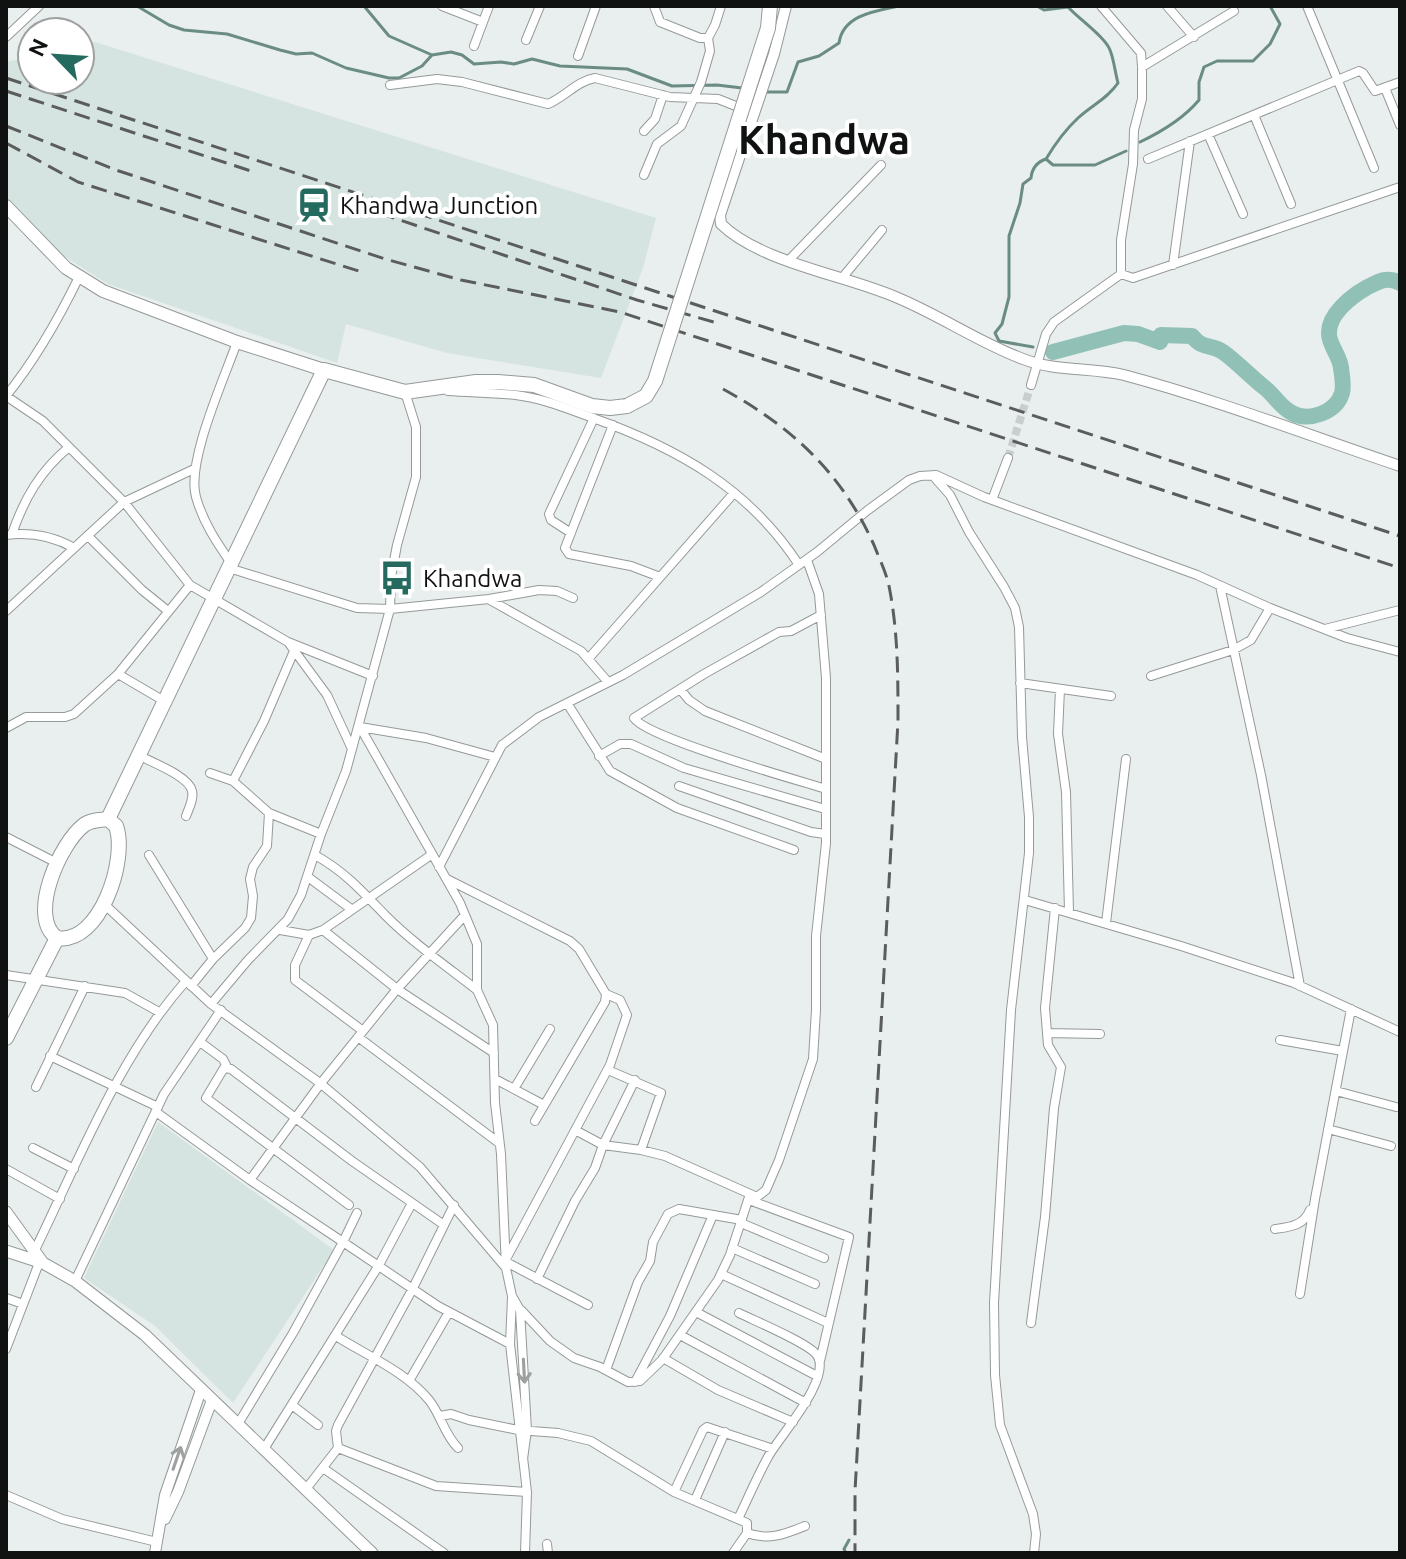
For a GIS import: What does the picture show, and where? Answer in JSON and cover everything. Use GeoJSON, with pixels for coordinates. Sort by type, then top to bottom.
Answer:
{"type":"FeatureCollection","features":[{"type":"Feature","properties":{"kind":"highway"},"geometry":{"type":"LineString","coordinates":[[108,819],[324,370],[405,392],[476,382],[534,385],[592,406],[610,408],[627,406],[646,396],[655,381],[768,28],[770,6]]}},
{"type":"Feature","properties":{"kind":"highway"},"geometry":{"type":"LineString","coordinates":[[108,819],[116,826],[121,849],[111,886],[103,903],[80,934],[72,938],[57,938],[47,928],[45,898],[57,863],[84,825],[108,819]]}},
{"type":"Feature","properties":{"kind":"highway"},"geometry":{"type":"LineString","coordinates":[[6,1038],[57,938]]}},
{"type":"Feature","properties":{"kind":"main road"},"geometry":{"type":"LineString","coordinates":[[6,206],[42,245],[79,277],[103,291],[237,342],[324,370]]}},
{"type":"Feature","properties":{"kind":"main road"},"geometry":{"type":"LineString","coordinates":[[6,1212],[39,1259]]}},
{"type":"Feature","properties":{"kind":"main road"},"geometry":{"type":"LineString","coordinates":[[6,1251],[39,1259],[75,1281],[145,1335],[372,1553]]}},
{"type":"Feature","properties":{"kind":"street"},"geometry":{"type":"LineString","coordinates":[[6,37],[39,6]]}},
{"type":"Feature","properties":{"kind":"street"},"geometry":{"type":"LineString","coordinates":[[442,6],[483,22]]}},
{"type":"Feature","properties":{"kind":"street"},"geometry":{"type":"LineString","coordinates":[[474,46],[489,6]]}},
{"type":"Feature","properties":{"kind":"street"},"geometry":{"type":"LineString","coordinates":[[526,40],[540,6]]}},
{"type":"Feature","properties":{"kind":"street"},"geometry":{"type":"LineString","coordinates":[[578,56],[596,6]]}},
{"type":"Feature","properties":{"kind":"street"},"geometry":{"type":"LineString","coordinates":[[654,6],[660,22],[700,38],[708,38]]}},
{"type":"Feature","properties":{"kind":"street"},"geometry":{"type":"LineString","coordinates":[[644,175],[657,144],[681,126],[710,51],[708,38],[721,6]]}},
{"type":"Feature","properties":{"kind":"street"},"geometry":{"type":"LineString","coordinates":[[786,6],[774,54],[720,215],[721,224],[730,233],[788,261],[899,298],[1001,350],[1037,364],[1119,374],[1150,382],[1400,466]]}},
{"type":"Feature","properties":{"kind":"street"},"geometry":{"type":"LineString","coordinates":[[1101,6],[1141,53],[1142,99],[1134,130],[1133,164],[1121,240],[1121,274]]}},
{"type":"Feature","properties":{"kind":"street"},"geometry":{"type":"LineString","coordinates":[[1167,6],[1194,37]]}},
{"type":"Feature","properties":{"kind":"street"},"geometry":{"type":"LineString","coordinates":[[1307,6],[1374,168]]}},
{"type":"Feature","properties":{"kind":"street"},"geometry":{"type":"LineString","coordinates":[[1142,67],[1234,11]]}},
{"type":"Feature","properties":{"kind":"street"},"geometry":{"type":"LineString","coordinates":[[1148,159],[1360,71],[1374,91],[1400,82]]}},
{"type":"Feature","properties":{"kind":"street"},"geometry":{"type":"LineString","coordinates":[[390,85],[437,79],[462,82],[548,104],[584,81],[595,78],[663,95],[718,99],[754,113]]}},
{"type":"Feature","properties":{"kind":"street"},"geometry":{"type":"LineString","coordinates":[[1385,88],[1400,125]]}},
{"type":"Feature","properties":{"kind":"street"},"geometry":{"type":"LineString","coordinates":[[644,131],[655,119],[663,95]]}},
{"type":"Feature","properties":{"kind":"street"},"geometry":{"type":"LineString","coordinates":[[1254,115],[1291,204]]}},
{"type":"Feature","properties":{"kind":"street"},"geometry":{"type":"LineString","coordinates":[[1208,134],[1243,214]]}},
{"type":"Feature","properties":{"kind":"street"},"geometry":{"type":"LineString","coordinates":[[1173,265],[1190,141]]}},
{"type":"Feature","properties":{"kind":"street"},"geometry":{"type":"LineString","coordinates":[[788,261],[881,165]]}},
{"type":"Feature","properties":{"kind":"street"},"geometry":{"type":"LineString","coordinates":[[1121,274],[1133,278],[1400,187]]}},
{"type":"Feature","properties":{"kind":"street"},"geometry":{"type":"LineString","coordinates":[[842,278],[882,230]]}},
{"type":"Feature","properties":{"kind":"street"},"geometry":{"type":"LineString","coordinates":[[1031,385],[1046,334],[1054,322],[1121,274]]}},
{"type":"Feature","properties":{"kind":"street"},"geometry":{"type":"LineString","coordinates":[[79,277],[39,354],[6,396],[43,421],[124,502],[190,585],[288,642],[373,676]]}},
{"type":"Feature","properties":{"kind":"street"},"geometry":{"type":"LineString","coordinates":[[237,342],[194,469],[195,496],[209,530],[230,566],[357,608],[390,609],[489,599],[548,589],[573,598]]}},
{"type":"Feature","properties":{"kind":"street"},"geometry":{"type":"LineString","coordinates":[[434,390],[520,396],[549,402],[613,425],[676,453],[759,513],[803,562],[819,594],[826,678],[826,789],[824,873],[816,936],[813,1059],[766,1190],[757,1197],[749,1197]]}},
{"type":"Feature","properties":{"kind":"street"},"geometry":{"type":"LineString","coordinates":[[211,1004],[248,960],[280,930],[295,907],[333,809],[360,727],[390,609],[395,556],[416,477],[416,427],[405,392]]}},
{"type":"Feature","properties":{"kind":"street"},"geometry":{"type":"LineString","coordinates":[[571,533],[551,520],[549,514],[594,418]]}},
{"type":"Feature","properties":{"kind":"street"},"geometry":{"type":"LineString","coordinates":[[613,425],[565,548],[569,554],[631,566],[660,577]]}},
{"type":"Feature","properties":{"kind":"street"},"geometry":{"type":"LineString","coordinates":[[69,447],[30,489],[9,535],[49,537],[74,548]]}},
{"type":"Feature","properties":{"kind":"street"},"geometry":{"type":"LineString","coordinates":[[992,500],[1008,458]]}},
{"type":"Feature","properties":{"kind":"street"},"geometry":{"type":"LineString","coordinates":[[6,611],[124,502],[194,469]]}},
{"type":"Feature","properties":{"kind":"street"},"geometry":{"type":"LineString","coordinates":[[932,475],[950,495],[1015,608],[1019,627],[1022,737],[1029,817],[1025,900],[1011,1010],[994,1303],[995,1375],[1000,1425],[1033,1514],[1036,1534],[1034,1553]]}},
{"type":"Feature","properties":{"kind":"street"},"geometry":{"type":"LineString","coordinates":[[439,867],[495,757],[515,733],[761,592],[909,480],[932,475],[1325,629],[1400,652]]}},
{"type":"Feature","properties":{"kind":"street"},"geometry":{"type":"LineString","coordinates":[[589,658],[734,493]]}},
{"type":"Feature","properties":{"kind":"street"},"geometry":{"type":"LineString","coordinates":[[88,536],[142,590],[168,611]]}},
{"type":"Feature","properties":{"kind":"street"},"geometry":{"type":"LineString","coordinates":[[6,728],[26,717],[74,714],[118,674],[190,585]]}},
{"type":"Feature","properties":{"kind":"street"},"geometry":{"type":"LineString","coordinates":[[1220,586],[1261,775],[1300,986]]}},
{"type":"Feature","properties":{"kind":"street"},"geometry":{"type":"LineString","coordinates":[[489,599],[567,642],[589,658],[608,682]]}},
{"type":"Feature","properties":{"kind":"street"},"geometry":{"type":"LineString","coordinates":[[1151,676],[1233,650],[1251,640],[1270,608]]}},
{"type":"Feature","properties":{"kind":"street"},"geometry":{"type":"LineString","coordinates":[[1325,629],[1400,610]]}},
{"type":"Feature","properties":{"kind":"street"},"geometry":{"type":"LineString","coordinates":[[821,615],[791,631],[779,632],[636,716],[635,722],[666,737],[826,789]]}},
{"type":"Feature","properties":{"kind":"street"},"geometry":{"type":"LineString","coordinates":[[288,642],[327,695],[353,749]]}},
{"type":"Feature","properties":{"kind":"street"},"geometry":{"type":"LineString","coordinates":[[233,781],[264,721],[294,651]]}},
{"type":"Feature","properties":{"kind":"street"},"geometry":{"type":"LineString","coordinates":[[118,674],[164,701]]}},
{"type":"Feature","properties":{"kind":"street"},"geometry":{"type":"LineString","coordinates":[[1020,683],[1111,696]]}},
{"type":"Feature","properties":{"kind":"street"},"geometry":{"type":"LineString","coordinates":[[680,689],[705,711],[826,759]]}},
{"type":"Feature","properties":{"kind":"street"},"geometry":{"type":"LineString","coordinates":[[1060,689],[1058,734],[1066,792],[1069,912]]}},
{"type":"Feature","properties":{"kind":"street"},"geometry":{"type":"LineString","coordinates":[[567,703],[610,771],[677,808],[794,850]]}},
{"type":"Feature","properties":{"kind":"street"},"geometry":{"type":"LineString","coordinates":[[360,727],[426,738],[495,757]]}},
{"type":"Feature","properties":{"kind":"street"},"geometry":{"type":"LineString","coordinates":[[360,727],[465,915],[477,944],[477,990],[493,1025],[506,1263],[512,1296],[510,1344],[522,1430]]}},
{"type":"Feature","properties":{"kind":"street"},"geometry":{"type":"LineString","coordinates":[[599,756],[620,744],[631,744],[684,768],[825,809]]}},
{"type":"Feature","properties":{"kind":"street"},"geometry":{"type":"LineString","coordinates":[[138,755],[190,785],[192,800],[186,816]]}},
{"type":"Feature","properties":{"kind":"street"},"geometry":{"type":"LineString","coordinates":[[1106,923],[1126,759]]}},
{"type":"Feature","properties":{"kind":"street"},"geometry":{"type":"LineString","coordinates":[[210,773],[233,781],[269,813],[321,834]]}},
{"type":"Feature","properties":{"kind":"street"},"geometry":{"type":"LineString","coordinates":[[679,786],[811,832],[825,834]]}},
{"type":"Feature","properties":{"kind":"street"},"geometry":{"type":"LineString","coordinates":[[6,1349],[60,1199],[135,1048],[159,1012],[245,928],[251,918],[253,896],[250,879],[253,867],[267,846],[269,813]]}},
{"type":"Feature","properties":{"kind":"street"},"geometry":{"type":"LineString","coordinates":[[6,837],[57,863]]}},
{"type":"Feature","properties":{"kind":"street"},"geometry":{"type":"LineString","coordinates":[[149,855],[213,959]]}},
{"type":"Feature","properties":{"kind":"street"},"geometry":{"type":"LineString","coordinates":[[315,855],[348,876],[384,914],[429,954],[477,990]]}},
{"type":"Feature","properties":{"kind":"street"},"geometry":{"type":"LineString","coordinates":[[280,930],[309,935],[323,930],[431,855]]}},
{"type":"Feature","properties":{"kind":"street"},"geometry":{"type":"LineString","coordinates":[[308,877],[351,909]]}},
{"type":"Feature","properties":{"kind":"street"},"geometry":{"type":"LineString","coordinates":[[445,878],[574,944],[606,994],[620,1000],[627,1015],[608,1070],[506,1263]]}},
{"type":"Feature","properties":{"kind":"street"},"geometry":{"type":"LineString","coordinates":[[1025,900],[1300,986],[1400,1032]]}},
{"type":"Feature","properties":{"kind":"street"},"geometry":{"type":"LineString","coordinates":[[103,903],[211,1004],[321,1083],[420,1167],[506,1263],[588,1305]]}},
{"type":"Feature","properties":{"kind":"street"},"geometry":{"type":"LineString","coordinates":[[1031,1323],[1061,1067],[1048,1045],[1045,1008],[1055,908]]}},
{"type":"Feature","properties":{"kind":"street"},"geometry":{"type":"LineString","coordinates":[[250,1180],[321,1083],[397,989],[465,915]]}},
{"type":"Feature","properties":{"kind":"street"},"geometry":{"type":"LineString","coordinates":[[323,930],[397,989],[494,1053]]}},
{"type":"Feature","properties":{"kind":"street"},"geometry":{"type":"LineString","coordinates":[[309,935],[295,965],[295,980],[499,1143]]}},
{"type":"Feature","properties":{"kind":"street"},"geometry":{"type":"LineString","coordinates":[[6,975],[125,993],[159,1012]]}},
{"type":"Feature","properties":{"kind":"street"},"geometry":{"type":"LineString","coordinates":[[36,1087],[85,986]]}},
{"type":"Feature","properties":{"kind":"street"},"geometry":{"type":"LineString","coordinates":[[535,1121],[605,1002],[606,994]]}},
{"type":"Feature","properties":{"kind":"street"},"geometry":{"type":"LineString","coordinates":[[1300,1294],[1351,1009]]}},
{"type":"Feature","properties":{"kind":"street"},"geometry":{"type":"LineString","coordinates":[[75,1281],[174,1077],[221,1010]]}},
{"type":"Feature","properties":{"kind":"street"},"geometry":{"type":"LineString","coordinates":[[514,1089],[550,1029]]}},
{"type":"Feature","properties":{"kind":"street"},"geometry":{"type":"LineString","coordinates":[[1047,1033],[1100,1034]]}},
{"type":"Feature","properties":{"kind":"street"},"geometry":{"type":"LineString","coordinates":[[1280,1040],[1343,1051]]}},
{"type":"Feature","properties":{"kind":"street"},"geometry":{"type":"LineString","coordinates":[[200,1042],[223,1059],[227,1067],[341,1153],[444,1225]]}},
{"type":"Feature","properties":{"kind":"street"},"geometry":{"type":"LineString","coordinates":[[50,1056],[157,1110],[250,1180],[412,1290],[510,1344]]}},
{"type":"Feature","properties":{"kind":"street"},"geometry":{"type":"LineString","coordinates":[[227,1067],[206,1098],[349,1205]]}},
{"type":"Feature","properties":{"kind":"street"},"geometry":{"type":"LineString","coordinates":[[608,1070],[661,1093],[641,1150]]}},
{"type":"Feature","properties":{"kind":"street"},"geometry":{"type":"LineString","coordinates":[[495,1079],[544,1105]]}},
{"type":"Feature","properties":{"kind":"street"},"geometry":{"type":"LineString","coordinates":[[537,1279],[575,1201],[595,1168],[635,1080]]}},
{"type":"Feature","properties":{"kind":"street"},"geometry":{"type":"LineString","coordinates":[[1336,1091],[1396,1107]]}},
{"type":"Feature","properties":{"kind":"street"},"geometry":{"type":"LineString","coordinates":[[1328,1129],[1391,1146]]}},
{"type":"Feature","properties":{"kind":"street"},"geometry":{"type":"LineString","coordinates":[[575,1130],[603,1145],[665,1156],[749,1197],[849,1237],[817,1376],[806,1403],[773,1449],[738,1519]]}},
{"type":"Feature","properties":{"kind":"street"},"geometry":{"type":"LineString","coordinates":[[33,1148],[74,1169]]}},
{"type":"Feature","properties":{"kind":"street"},"geometry":{"type":"LineString","coordinates":[[6,1169],[60,1199]]}},
{"type":"Feature","properties":{"kind":"street"},"geometry":{"type":"LineString","coordinates":[[512,1296],[520,1310],[550,1341],[574,1358],[634,1383],[648,1375],[663,1358],[721,1274],[749,1197]]}},
{"type":"Feature","properties":{"kind":"street"},"geometry":{"type":"LineString","coordinates":[[1275,1229],[1296,1226],[1308,1217],[1315,1199]]}},
{"type":"Feature","properties":{"kind":"street"},"geometry":{"type":"LineString","coordinates":[[264,1449],[379,1265],[412,1203]]}},
{"type":"Feature","properties":{"kind":"street"},"geometry":{"type":"LineString","coordinates":[[306,1489],[338,1448],[336,1431],[454,1205]]}},
{"type":"Feature","properties":{"kind":"street"},"geometry":{"type":"LineString","coordinates":[[606,1370],[638,1282],[650,1261],[653,1242],[668,1214],[679,1209],[742,1222],[824,1258]]}},
{"type":"Feature","properties":{"kind":"street"},"geometry":{"type":"LineString","coordinates":[[238,1424],[293,1333],[357,1213]]}},
{"type":"Feature","properties":{"kind":"street"},"geometry":{"type":"LineString","coordinates":[[634,1383],[670,1316],[713,1215]]}},
{"type":"Feature","properties":{"kind":"street"},"geometry":{"type":"LineString","coordinates":[[732,1248],[815,1284]]}},
{"type":"Feature","properties":{"kind":"street"},"geometry":{"type":"LineString","coordinates":[[721,1274],[828,1323]]}},
{"type":"Feature","properties":{"kind":"street"},"geometry":{"type":"LineString","coordinates":[[6,1298],[23,1304]]}},
{"type":"Feature","properties":{"kind":"street"},"geometry":{"type":"LineString","coordinates":[[520,1310],[523,1459],[527,1492],[525,1553]]}},
{"type":"Feature","properties":{"kind":"street"},"geometry":{"type":"LineString","coordinates":[[409,1381],[449,1312]]}},
{"type":"Feature","properties":{"kind":"street"},"geometry":{"type":"LineString","coordinates":[[696,1312],[817,1376]]}},
{"type":"Feature","properties":{"kind":"street"},"geometry":{"type":"LineString","coordinates":[[739,1313],[805,1346],[816,1353],[820,1361]]}},
{"type":"Feature","properties":{"kind":"street"},"geometry":{"type":"LineString","coordinates":[[680,1335],[806,1403]]}},
{"type":"Feature","properties":{"kind":"street"},"geometry":{"type":"LineString","coordinates":[[336,1336],[409,1381],[427,1398],[458,1448]]}},
{"type":"Feature","properties":{"kind":"street"},"geometry":{"type":"LineString","coordinates":[[663,1358],[718,1390],[793,1422]]}},
{"type":"Feature","properties":{"kind":"street"},"geometry":{"type":"LineString","coordinates":[[6,1495],[62,1519],[156,1550],[165,1495],[201,1390]]}},
{"type":"Feature","properties":{"kind":"street"},"geometry":{"type":"LineString","coordinates":[[160,1528],[178,1492],[212,1400]]}},
{"type":"Feature","properties":{"kind":"street"},"geometry":{"type":"LineString","coordinates":[[292,1405],[318,1425]]}},
{"type":"Feature","properties":{"kind":"street"},"geometry":{"type":"LineString","coordinates":[[440,1416],[451,1414],[591,1441],[674,1492],[747,1523],[747,1533],[733,1553]]}},
{"type":"Feature","properties":{"kind":"street"},"geometry":{"type":"LineString","coordinates":[[674,1492],[703,1430],[711,1427],[773,1449]]}},
{"type":"Feature","properties":{"kind":"street"},"geometry":{"type":"LineString","coordinates":[[695,1500],[725,1432]]}},
{"type":"Feature","properties":{"kind":"street"},"geometry":{"type":"LineString","coordinates":[[338,1448],[436,1486],[527,1492]]}},
{"type":"Feature","properties":{"kind":"street"},"geometry":{"type":"LineString","coordinates":[[323,1468],[444,1553]]}},
{"type":"Feature","properties":{"kind":"street"},"geometry":{"type":"LineString","coordinates":[[747,1533],[761,1538],[805,1526]]}},
{"type":"Feature","properties":{"kind":"shaded area","name":"Khandwa Junction"},"geometry":{"type":"Polygon","coordinates":[[[96,42],[656,218],[643,268],[601,378],[447,353],[346,324],[337,363],[108,284],[59,253],[6,198],[6,62],[16,60],[16,96],[96,96],[96,42]]]}},
{"type":"Feature","properties":{"kind":"shaded area"},"geometry":{"type":"Polygon","coordinates":[[[158,1122],[334,1250],[233,1403],[155,1326],[84,1278],[158,1122]]]}},
{"type":"Feature","properties":{"kind":"waterway"},"geometry":{"type":"LineString","coordinates":[[137,6],[184,30],[227,34],[296,54],[312,53],[346,68],[389,78],[399,78],[422,66],[432,55]]}},
{"type":"Feature","properties":{"kind":"waterway"},"geometry":{"type":"LineString","coordinates":[[364,6],[389,36],[432,55],[451,52],[462,55],[474,64],[514,64],[532,59],[560,66],[627,69],[672,86],[742,88]]}},
{"type":"Feature","properties":{"kind":"waterway"},"geometry":{"type":"LineString","coordinates":[[765,92],[787,92],[798,62],[819,56],[839,43],[853,20],[899,6]]}},
{"type":"Feature","properties":{"kind":"waterway"},"geometry":{"type":"LineString","coordinates":[[1037,6],[1044,10],[1068,7],[1097,34],[1110,50],[1118,83],[1073,123],[1046,159]]}},
{"type":"Feature","properties":{"kind":"waterway"},"geometry":{"type":"LineString","coordinates":[[1140,142],[1172,124],[1199,100],[1199,82],[1204,67],[1217,61],[1253,61],[1270,44],[1280,24],[1270,6]]}},
{"type":"Feature","properties":{"kind":"waterway"},"geometry":{"type":"LineString","coordinates":[[1033,347],[999,341],[995,333],[1002,324],[1009,297],[1009,236],[1023,184],[1031,178],[1036,166],[1046,159],[1053,165],[1095,165],[1126,151]]}},
{"type":"Feature","properties":{"kind":"waterway"},"geometry":{"type":"LineString","coordinates":[[1053,352],[1124,333],[1138,334],[1160,342],[1161,335],[1192,336],[1228,356],[1288,411],[1298,416],[1313,416],[1334,406],[1342,393],[1340,364],[1329,334],[1332,320],[1342,306],[1375,283],[1387,280],[1400,283]]}},
{"type":"Feature","properties":{"kind":"waterway"},"geometry":{"type":"LineString","coordinates":[[846,1553],[844,1549],[849,1540]]}},
{"type":"Feature","properties":{"kind":"tunnel"},"geometry":{"type":"LineString","coordinates":[[1008,458],[1031,385]]}},
{"type":"Feature","properties":{"kind":"railway"},"geometry":{"type":"LineString","coordinates":[[6,78],[1400,536]]}},
{"type":"Feature","properties":{"kind":"railway"},"geometry":{"type":"LineString","coordinates":[[6,91],[257,173]]}},
{"type":"Feature","properties":{"kind":"railway"},"geometry":{"type":"LineString","coordinates":[[6,126],[116,170],[385,259],[461,280],[620,312],[1400,568]]}},
{"type":"Feature","properties":{"kind":"railway"},"geometry":{"type":"LineString","coordinates":[[6,143],[78,182],[365,273]]}},
{"type":"Feature","properties":{"kind":"railway"},"geometry":{"type":"LineString","coordinates":[[379,213],[637,300],[717,323]]}},
{"type":"Feature","properties":{"kind":"railway"},"geometry":{"type":"LineString","coordinates":[[723,389],[792,436],[812,454],[846,495],[861,519],[884,570],[894,620],[898,721],[855,1491],[855,1553]]}},
{"type":"Feature","properties":{"kind":"place","name":"Khandwa Junction"},"geometry":{"type":"Point","coordinates":[314,205]}},
{"type":"Feature","properties":{"kind":"place","name":"Khandwa"},"geometry":{"type":"Point","coordinates":[397,578]}},
{"type":"Feature","properties":{"kind":"district","name":"Khandwa"},"geometry":{"type":"Point","coordinates":[824,139]}}]}
